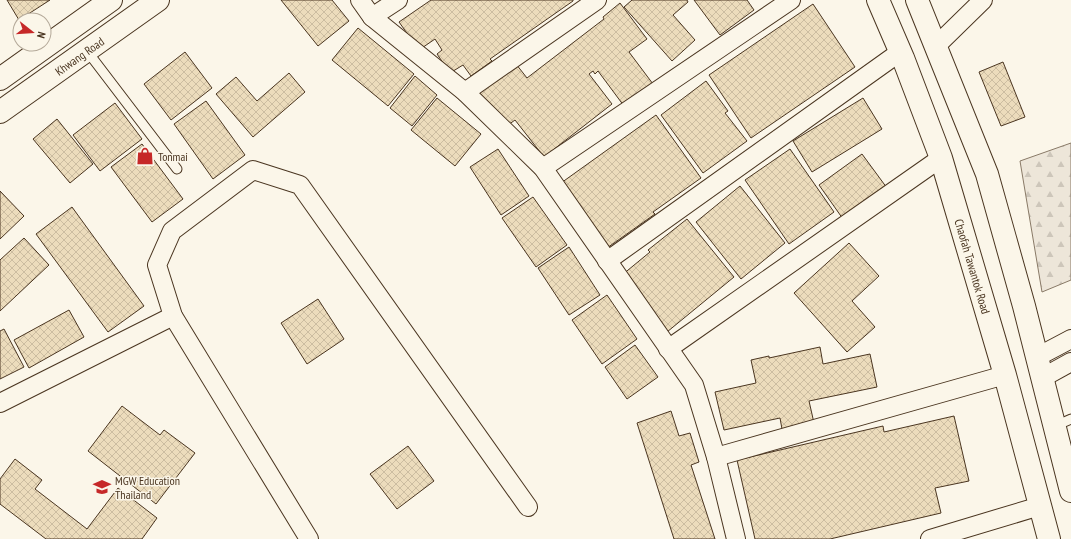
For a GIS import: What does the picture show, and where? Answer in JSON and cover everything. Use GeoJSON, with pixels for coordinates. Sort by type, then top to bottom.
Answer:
{"type":"FeatureCollection","features":[{"type":"Feature","properties":{"kind":"main road"},"geometry":{"type":"LineString","coordinates":[[0,79],[111,0]]}},
{"type":"Feature","properties":{"kind":"main road","name":"Khwang Road"},"geometry":{"type":"LineString","coordinates":[[0,112],[158,0]]}},
{"type":"Feature","properties":{"kind":"main road","name":"Chaofah Tawantok Road"},"geometry":{"type":"LineString","coordinates":[[878,0],[941,158],[1005,375],[1049,539]]}},
{"type":"Feature","properties":{"kind":"main road"},"geometry":{"type":"LineString","coordinates":[[917,0],[987,174],[1040,368],[1063,423],[1071,491]]}},
{"type":"Feature","properties":{"kind":"street"},"geometry":{"type":"LineString","coordinates":[[360,0],[372,17],[466,92],[543,168],[694,385],[716,457],[736,539]]}},
{"type":"Feature","properties":{"kind":"street"},"geometry":{"type":"LineString","coordinates":[[372,17],[398,0]]}},
{"type":"Feature","properties":{"kind":"street"},"geometry":{"type":"LineString","coordinates":[[466,92],[597,0]]}},
{"type":"Feature","properties":{"kind":"street"},"geometry":{"type":"LineString","coordinates":[[543,168],[791,0]]}},
{"type":"Feature","properties":{"kind":"street"},"geometry":{"type":"LineString","coordinates":[[936,46],[982,0]]}},
{"type":"Feature","properties":{"kind":"street"},"geometry":{"type":"LineString","coordinates":[[607,261],[900,52]]}},
{"type":"Feature","properties":{"kind":"street"},"geometry":{"type":"LineString","coordinates":[[668,349],[941,158]]}},
{"type":"Feature","properties":{"kind":"street"},"geometry":{"type":"LineString","coordinates":[[309,539],[173,316],[157,265],[172,231],[253,170],[300,185],[528,507]]}},
{"type":"Feature","properties":{"kind":"street"},"geometry":{"type":"LineString","coordinates":[[0,404],[173,316]]}},
{"type":"Feature","properties":{"kind":"street"},"geometry":{"type":"LineString","coordinates":[[1040,368],[1071,339]]}},
{"type":"Feature","properties":{"kind":"street"},"geometry":{"type":"LineString","coordinates":[[1040,368],[1071,362]]}},
{"type":"Feature","properties":{"kind":"street"},"geometry":{"type":"LineString","coordinates":[[716,457],[1005,375]]}},
{"type":"Feature","properties":{"kind":"street"},"geometry":{"type":"LineString","coordinates":[[930,539],[1040,506]]}},
{"type":"Feature","properties":{"kind":"lane"},"geometry":{"type":"LineString","coordinates":[[88,51],[177,169]]}},
{"type":"Feature","properties":{"kind":"green space"},"geometry":{"type":"Polygon","coordinates":[[[1071,143],[1071,280],[1042,292],[1020,161],[1071,143]]]}},
{"type":"Feature","properties":{"kind":"building"},"geometry":{"type":"Polygon","coordinates":[[[7,0],[50,0],[31,12],[14,12],[7,0]]]}},
{"type":"Feature","properties":{"kind":"building"},"geometry":{"type":"Polygon","coordinates":[[[281,0],[332,0],[349,21],[318,46],[281,0]]]}},
{"type":"Feature","properties":{"kind":"building"},"geometry":{"type":"Polygon","coordinates":[[[431,0],[573,1],[490,59],[492,61],[471,76],[463,65],[450,73],[437,54],[442,50],[435,39],[419,50],[399,22],[431,0]]]}},
{"type":"Feature","properties":{"kind":"building"},"geometry":{"type":"Polygon","coordinates":[[[632,0],[687,0],[688,2],[673,15],[695,40],[672,61],[624,7],[632,0]]]}},
{"type":"Feature","properties":{"kind":"building"},"geometry":{"type":"Polygon","coordinates":[[[694,0],[747,0],[754,10],[720,35],[694,0]]]}},
{"type":"Feature","properties":{"kind":"building"},"geometry":{"type":"Polygon","coordinates":[[[620,3],[647,39],[629,52],[653,84],[624,106],[598,71],[595,74],[593,71],[589,74],[612,104],[544,157],[515,120],[504,128],[478,93],[516,64],[527,78],[604,19],[603,17],[620,3]]]}},
{"type":"Feature","properties":{"kind":"building"},"geometry":{"type":"Polygon","coordinates":[[[813,4],[855,67],[751,138],[709,75],[813,4]]]}},
{"type":"Feature","properties":{"kind":"building"},"geometry":{"type":"Polygon","coordinates":[[[358,28],[414,74],[388,106],[332,60],[358,28]]]}},
{"type":"Feature","properties":{"kind":"building"},"geometry":{"type":"Polygon","coordinates":[[[185,52],[212,88],[171,120],[144,84],[185,52]]]}},
{"type":"Feature","properties":{"kind":"building"},"geometry":{"type":"Polygon","coordinates":[[[1003,62],[1025,117],[1001,126],[979,72],[1003,62]]]}},
{"type":"Feature","properties":{"kind":"building"},"geometry":{"type":"Polygon","coordinates":[[[289,73],[305,92],[253,137],[216,94],[236,77],[257,101],[289,73]]]}},
{"type":"Feature","properties":{"kind":"building"},"geometry":{"type":"Polygon","coordinates":[[[415,76],[437,95],[412,126],[390,108],[415,76]]]}},
{"type":"Feature","properties":{"kind":"building"},"geometry":{"type":"Polygon","coordinates":[[[706,81],[728,111],[725,113],[747,141],[703,173],[661,115],[706,81]]]}},
{"type":"Feature","properties":{"kind":"building"},"geometry":{"type":"Polygon","coordinates":[[[437,98],[481,134],[455,166],[411,130],[437,98]]]}},
{"type":"Feature","properties":{"kind":"building"},"geometry":{"type":"Polygon","coordinates":[[[863,98],[882,129],[812,172],[793,141],[863,98]]]}},
{"type":"Feature","properties":{"kind":"building"},"geometry":{"type":"Polygon","coordinates":[[[206,101],[245,155],[213,179],[174,124],[206,101]]]}},
{"type":"Feature","properties":{"kind":"building"},"geometry":{"type":"Polygon","coordinates":[[[115,103],[142,139],[100,171],[73,135],[115,103]]]}},
{"type":"Feature","properties":{"kind":"building"},"geometry":{"type":"Polygon","coordinates":[[[656,115],[701,178],[653,212],[655,214],[607,248],[561,183],[656,115]]]}},
{"type":"Feature","properties":{"kind":"building"},"geometry":{"type":"Polygon","coordinates":[[[57,119],[93,164],[70,183],[33,139],[57,119]]]}},
{"type":"Feature","properties":{"kind":"building"},"geometry":{"type":"Polygon","coordinates":[[[142,144],[183,199],[152,222],[111,167],[142,144]]]}},
{"type":"Feature","properties":{"kind":"building"},"geometry":{"type":"Polygon","coordinates":[[[498,149],[529,196],[501,215],[470,167],[498,149]]]}},
{"type":"Feature","properties":{"kind":"building"},"geometry":{"type":"Polygon","coordinates":[[[790,149],[834,212],[789,244],[745,180],[790,149]]]}},
{"type":"Feature","properties":{"kind":"building"},"geometry":{"type":"Polygon","coordinates":[[[862,154],[887,188],[843,219],[819,185],[862,154]]]}},
{"type":"Feature","properties":{"kind":"building"},"geometry":{"type":"Polygon","coordinates":[[[740,186],[785,243],[741,279],[696,222],[740,186]]]}},
{"type":"Feature","properties":{"kind":"building"},"geometry":{"type":"Polygon","coordinates":[[[0,191],[24,216],[0,239],[0,191]]]}},
{"type":"Feature","properties":{"kind":"building"},"geometry":{"type":"Polygon","coordinates":[[[533,197],[567,245],[536,267],[502,218],[533,197]]]}},
{"type":"Feature","properties":{"kind":"building"},"geometry":{"type":"Polygon","coordinates":[[[72,207],[144,306],[108,332],[36,234],[72,207]]]}},
{"type":"Feature","properties":{"kind":"building"},"geometry":{"type":"Polygon","coordinates":[[[687,219],[734,277],[667,332],[622,275],[650,252],[648,250],[687,219]]]}},
{"type":"Feature","properties":{"kind":"building"},"geometry":{"type":"Polygon","coordinates":[[[24,238],[49,265],[0,311],[0,260],[24,238]]]}},
{"type":"Feature","properties":{"kind":"building"},"geometry":{"type":"Polygon","coordinates":[[[849,243],[879,276],[852,301],[875,327],[847,352],[794,293],[849,243]]]}},
{"type":"Feature","properties":{"kind":"building"},"geometry":{"type":"Polygon","coordinates":[[[569,247],[600,295],[569,315],[538,268],[569,247]]]}},
{"type":"Feature","properties":{"kind":"building"},"geometry":{"type":"Polygon","coordinates":[[[607,295],[637,339],[602,364],[572,320],[607,295]]]}},
{"type":"Feature","properties":{"kind":"building"},"geometry":{"type":"Polygon","coordinates":[[[318,299],[344,339],[307,364],[281,323],[318,299]]]}},
{"type":"Feature","properties":{"kind":"building"},"geometry":{"type":"Polygon","coordinates":[[[69,310],[84,337],[29,368],[14,340],[69,310]]]}},
{"type":"Feature","properties":{"kind":"building"},"geometry":{"type":"Polygon","coordinates":[[[4,329],[24,367],[0,379],[0,331],[4,329]]]}},
{"type":"Feature","properties":{"kind":"building"},"geometry":{"type":"Polygon","coordinates":[[[635,345],[658,377],[627,399],[605,367],[635,345]]]}},
{"type":"Feature","properties":{"kind":"building"},"geometry":{"type":"Polygon","coordinates":[[[820,347],[823,364],[870,354],[877,387],[809,401],[814,423],[782,429],[780,418],[724,430],[715,392],[756,383],[751,360],[769,356],[769,358],[820,347]]]}},
{"type":"Feature","properties":{"kind":"building"},"geometry":{"type":"Polygon","coordinates":[[[122,406],[160,435],[164,430],[195,453],[156,504],[88,451],[122,406]]]}},
{"type":"Feature","properties":{"kind":"building"},"geometry":{"type":"Polygon","coordinates":[[[671,411],[679,436],[690,433],[699,462],[691,465],[715,539],[674,539],[637,423],[671,411]]]}},
{"type":"Feature","properties":{"kind":"building"},"geometry":{"type":"Polygon","coordinates":[[[954,416],[969,481],[935,488],[941,513],[830,539],[755,539],[737,460],[883,426],[884,432],[954,416]]]}},
{"type":"Feature","properties":{"kind":"building"},"geometry":{"type":"Polygon","coordinates":[[[408,446],[434,481],[397,509],[370,474],[408,446]]]}},
{"type":"Feature","properties":{"kind":"building"},"geometry":{"type":"Polygon","coordinates":[[[15,459],[42,480],[35,489],[87,529],[118,488],[157,518],[142,539],[46,539],[0,504],[0,479],[15,459]]]}},
{"type":"Feature","properties":{"kind":"place","name":"Tonmai"},"geometry":{"type":"Point","coordinates":[145,156]}},
{"type":"Feature","properties":{"kind":"place","name":"MGW Education Thailand"},"geometry":{"type":"Point","coordinates":[102,487]}}]}
